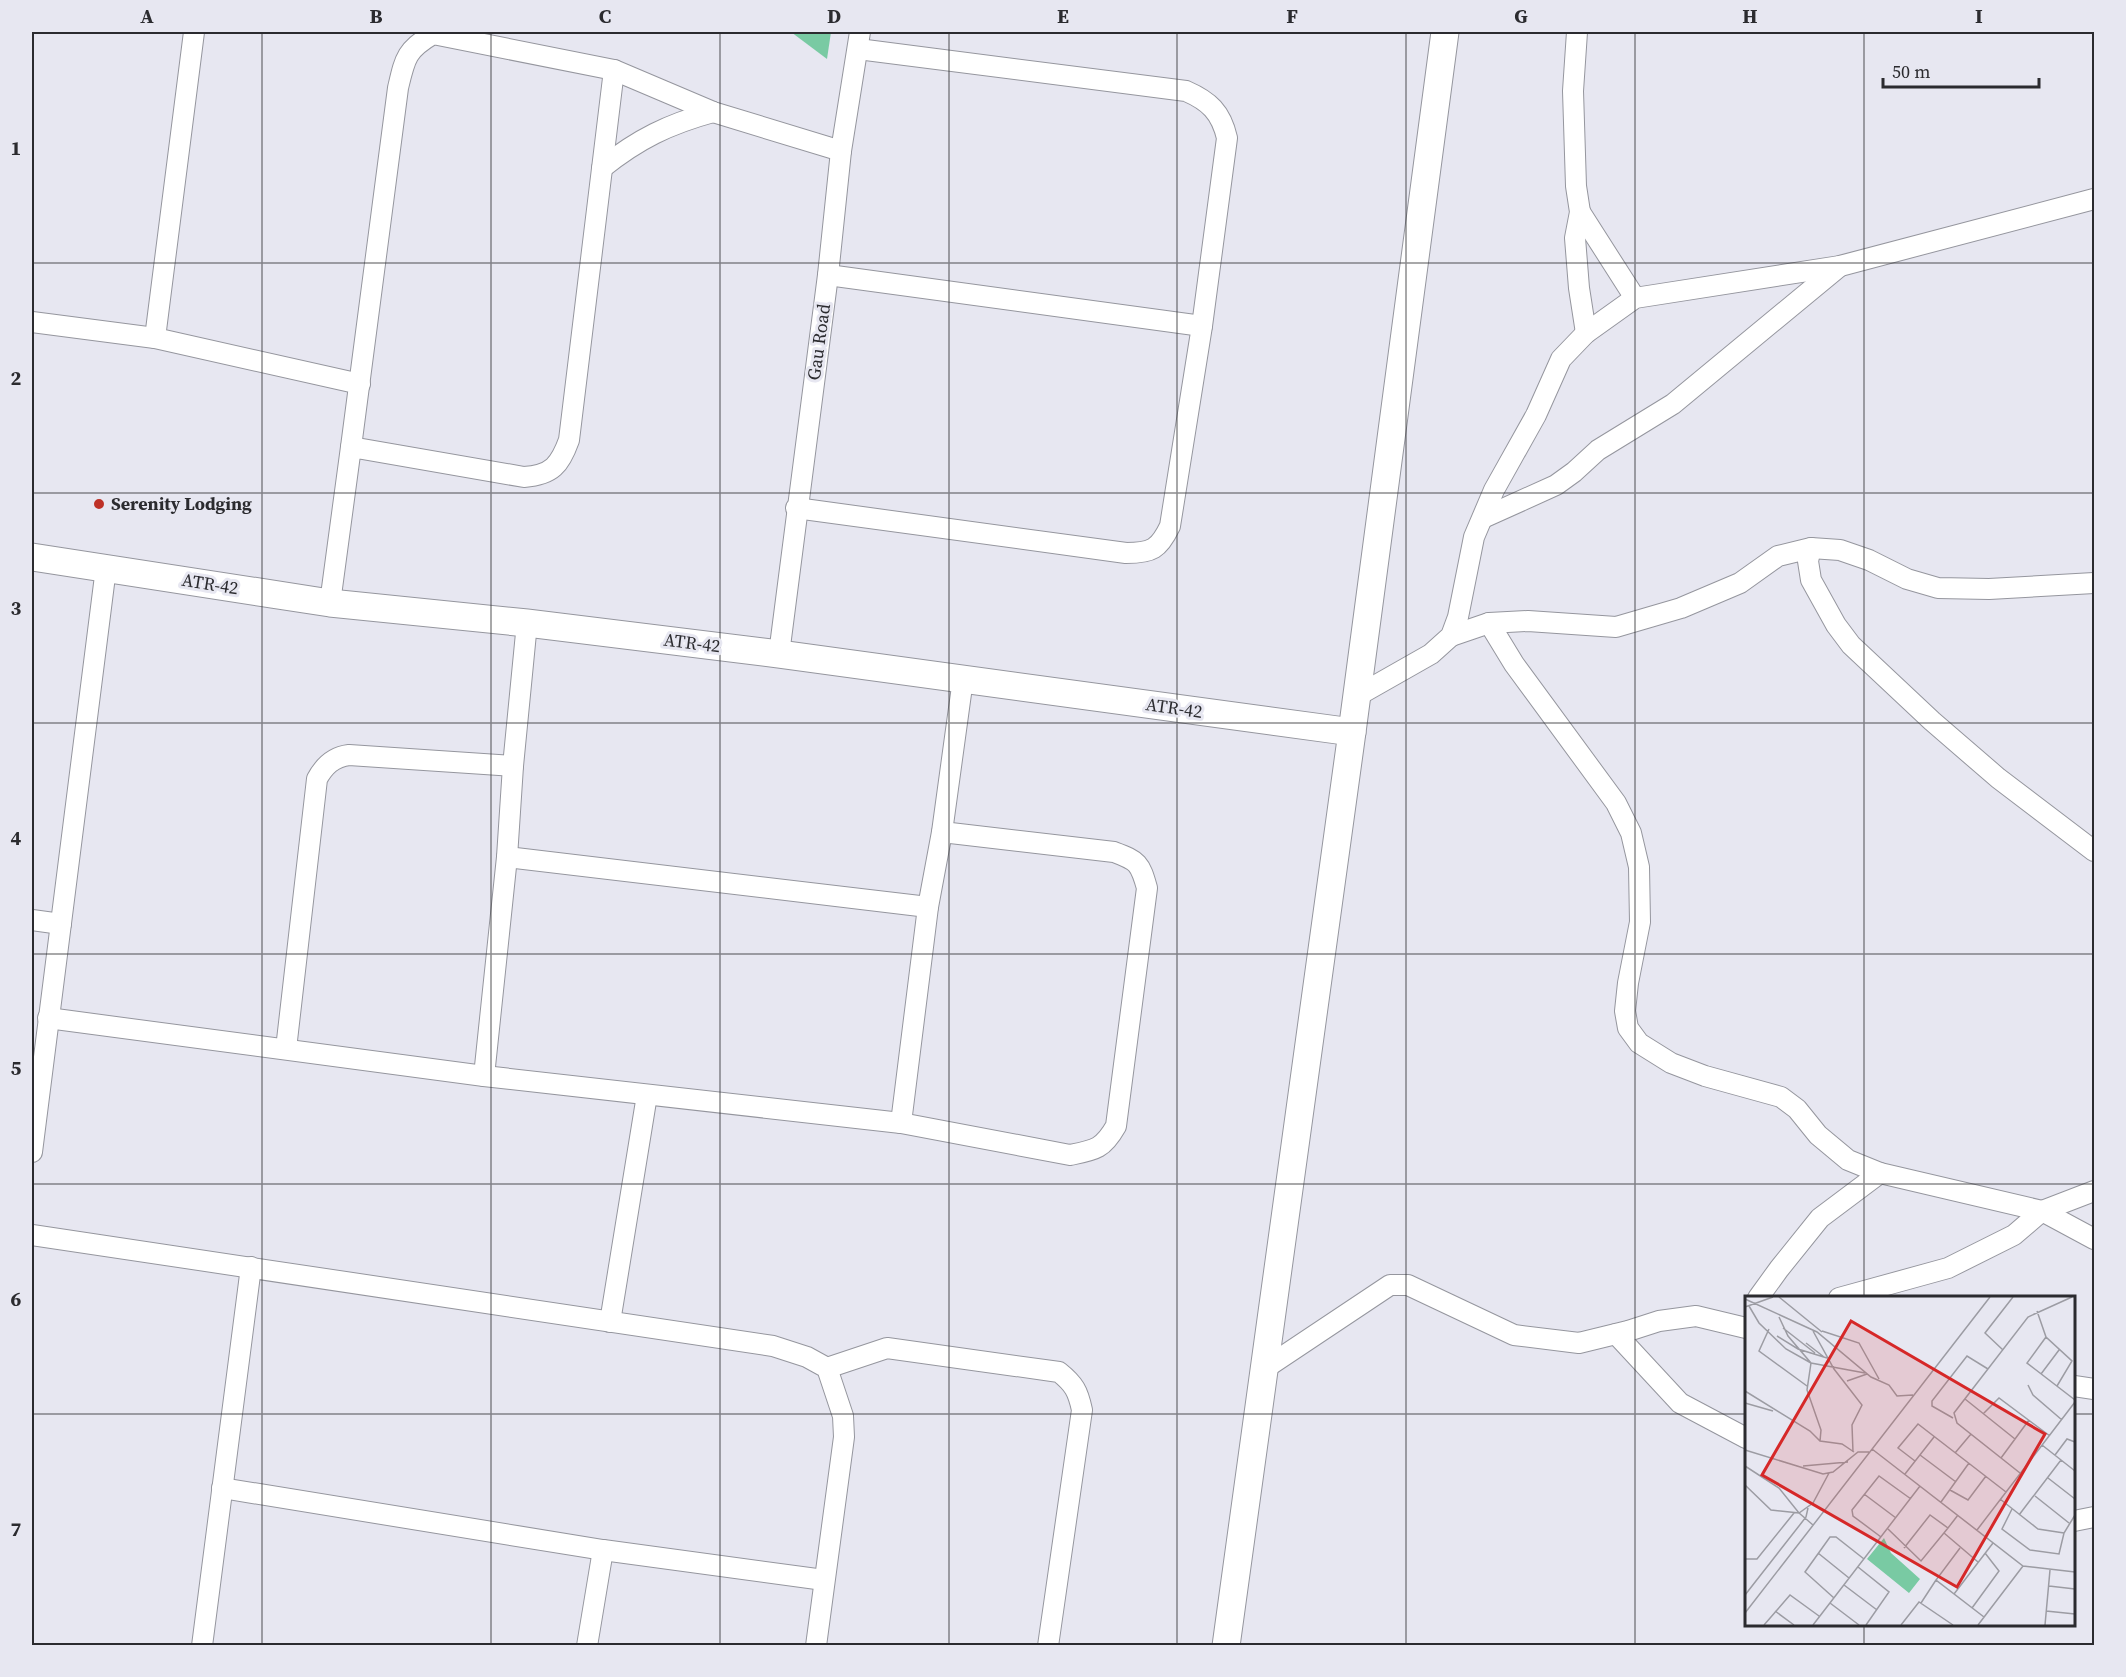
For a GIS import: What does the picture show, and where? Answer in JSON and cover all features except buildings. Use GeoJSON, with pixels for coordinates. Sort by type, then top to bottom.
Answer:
{"type":"FeatureCollection","features":[{"type":"Feature","properties":{"kind":"main road"},"geometry":{"type":"LineString","coordinates":[[1226,1646],[1446,32]]}},
{"type":"Feature","properties":{"kind":"main road","name":"ATR-42"},"geometry":{"type":"LineString","coordinates":[[32,557],[330,603],[527,623],[779,654],[1352,732]]}},
{"type":"Feature","properties":{"kind":"street"},"geometry":{"type":"LineString","coordinates":[[155,338],[194,32]]}},
{"type":"Feature","properties":{"kind":"street"},"geometry":{"type":"LineString","coordinates":[[1577,32],[1573,91],[1576,186],[1580,212],[1575,238],[1586,333]]}},
{"type":"Feature","properties":{"kind":"street"},"geometry":{"type":"LineString","coordinates":[[330,603],[398,88],[404,60],[416,44],[433,34],[614,70],[713,112],[841,151]]}},
{"type":"Feature","properties":{"kind":"street"},"geometry":{"type":"LineString","coordinates":[[796,508],[1126,553],[1153,550],[1162,543],[1170,526],[1202,326],[1227,138],[1223,121],[1213,108],[1186,91],[859,40]]}},
{"type":"Feature","properties":{"kind":"street","name":"Gau Road"},"geometry":{"type":"LineString","coordinates":[[779,654],[796,508],[828,275],[841,151],[859,40]]}},
{"type":"Feature","properties":{"kind":"street"},"geometry":{"type":"LineString","coordinates":[[351,447],[524,477],[538,476],[551,470],[562,460],[569,440],[614,70]]}},
{"type":"Feature","properties":{"kind":"street"},"geometry":{"type":"LineString","coordinates":[[602,168],[627,148],[652,134],[682,120],[713,112]]}},
{"type":"Feature","properties":{"kind":"street"},"geometry":{"type":"LineString","coordinates":[[1451,636],[1458,617],[1474,537],[1494,490],[1536,415],[1562,360],[1586,333],[1635,298],[1840,266],[2094,199]]}},
{"type":"Feature","properties":{"kind":"street"},"geometry":{"type":"LineString","coordinates":[[1580,212],[1635,298]]}},
{"type":"Feature","properties":{"kind":"street"},"geometry":{"type":"LineString","coordinates":[[1483,518],[1556,484],[1574,472],[1598,450],[1673,404],[1840,266]]}},
{"type":"Feature","properties":{"kind":"street"},"geometry":{"type":"LineString","coordinates":[[828,275],[1202,326]]}},
{"type":"Feature","properties":{"kind":"street"},"geometry":{"type":"LineString","coordinates":[[32,322],[155,338],[360,384]]}},
{"type":"Feature","properties":{"kind":"street"},"geometry":{"type":"LineString","coordinates":[[1357,696],[1431,654],[1451,636],[1490,623],[1528,621],[1616,627],[1681,608],[1740,583],[1778,556],[1811,548],[1840,550],[1869,560],[1907,579],[1938,588],[1989,589],[2094,583]]}},
{"type":"Feature","properties":{"kind":"street"},"geometry":{"type":"LineString","coordinates":[[1811,548],[1808,561],[1811,580],[1851,645],[1932,721],[1998,778],[2094,851]]}},
{"type":"Feature","properties":{"kind":"street"},"geometry":{"type":"LineString","coordinates":[[32,1152],[106,568]]}},
{"type":"Feature","properties":{"kind":"street"},"geometry":{"type":"LineString","coordinates":[[484,1076],[507,857],[527,623]]}},
{"type":"Feature","properties":{"kind":"street"},"geometry":{"type":"LineString","coordinates":[[1490,623],[1514,664],[1616,803],[1630,833],[1639,867],[1640,922],[1625,1011],[1629,1028],[1639,1043],[1671,1063],[1705,1076],[1781,1097],[1797,1109],[1818,1135],[1848,1160],[1880,1173],[2042,1211],[2094,1239]]}},
{"type":"Feature","properties":{"kind":"street"},"geometry":{"type":"LineString","coordinates":[[901,1123],[928,907],[942,832],[963,679]]}},
{"type":"Feature","properties":{"kind":"street"},"geometry":{"type":"LineString","coordinates":[[286,1049],[317,779],[322,770],[339,756],[349,755],[513,766]]}},
{"type":"Feature","properties":{"kind":"street"},"geometry":{"type":"LineString","coordinates":[[48,1018],[484,1076],[901,1123],[1070,1155],[1092,1151],[1108,1140],[1116,1126],[1147,888],[1141,867],[1129,858],[1114,852],[942,832]]}},
{"type":"Feature","properties":{"kind":"street"},"geometry":{"type":"LineString","coordinates":[[507,857],[928,907]]}},
{"type":"Feature","properties":{"kind":"street"},"geometry":{"type":"LineString","coordinates":[[32,920],[61,924]]}},
{"type":"Feature","properties":{"kind":"street"},"geometry":{"type":"LineString","coordinates":[[610,1322],[647,1095]]}},
{"type":"Feature","properties":{"kind":"street"},"geometry":{"type":"LineString","coordinates":[[1759,1296],[1820,1218],[1880,1173]]}},
{"type":"Feature","properties":{"kind":"street"},"geometry":{"type":"LineString","coordinates":[[1846,1296],[1947,1269],[2014,1235],[2042,1211],[2094,1191]]}},
{"type":"Feature","properties":{"kind":"street"},"geometry":{"type":"LineString","coordinates":[[32,1235],[773,1346],[807,1357],[827,1368],[843,1416],[844,1437],[816,1646]]}},
{"type":"Feature","properties":{"kind":"street"},"geometry":{"type":"LineString","coordinates":[[202,1646],[251,1267]]}},
{"type":"Feature","properties":{"kind":"street"},"geometry":{"type":"LineString","coordinates":[[1264,1369],[1390,1285],[1408,1285],[1514,1335],[1579,1343],[1659,1321],[1696,1316],[1744,1324]]}},
{"type":"Feature","properties":{"kind":"street"},"geometry":{"type":"LineString","coordinates":[[1616,1334],[1680,1403],[1745,1437]]}},
{"type":"Feature","properties":{"kind":"street"},"geometry":{"type":"LineString","coordinates":[[827,1368],[887,1348],[1059,1372],[1072,1382],[1083,1410],[1048,1646]]}},
{"type":"Feature","properties":{"kind":"street"},"geometry":{"type":"LineString","coordinates":[[2075,1386],[2094,1389]]}},
{"type":"Feature","properties":{"kind":"street"},"geometry":{"type":"LineString","coordinates":[[222,1488],[603,1550],[824,1580]]}},
{"type":"Feature","properties":{"kind":"street"},"geometry":{"type":"LineString","coordinates":[[2075,1521],[2094,1517]]}},
{"type":"Feature","properties":{"kind":"street"},"geometry":{"type":"LineString","coordinates":[[587,1646],[603,1550]]}},
{"type":"Feature","properties":{"kind":"green space"},"geometry":{"type":"Polygon","coordinates":[[[791,32],[831,32],[827,59],[791,32]]]}},
{"type":"Feature","properties":{"kind":"place","name":"Serenity Lodging"},"geometry":{"type":"Point","coordinates":[99,504]}}]}
